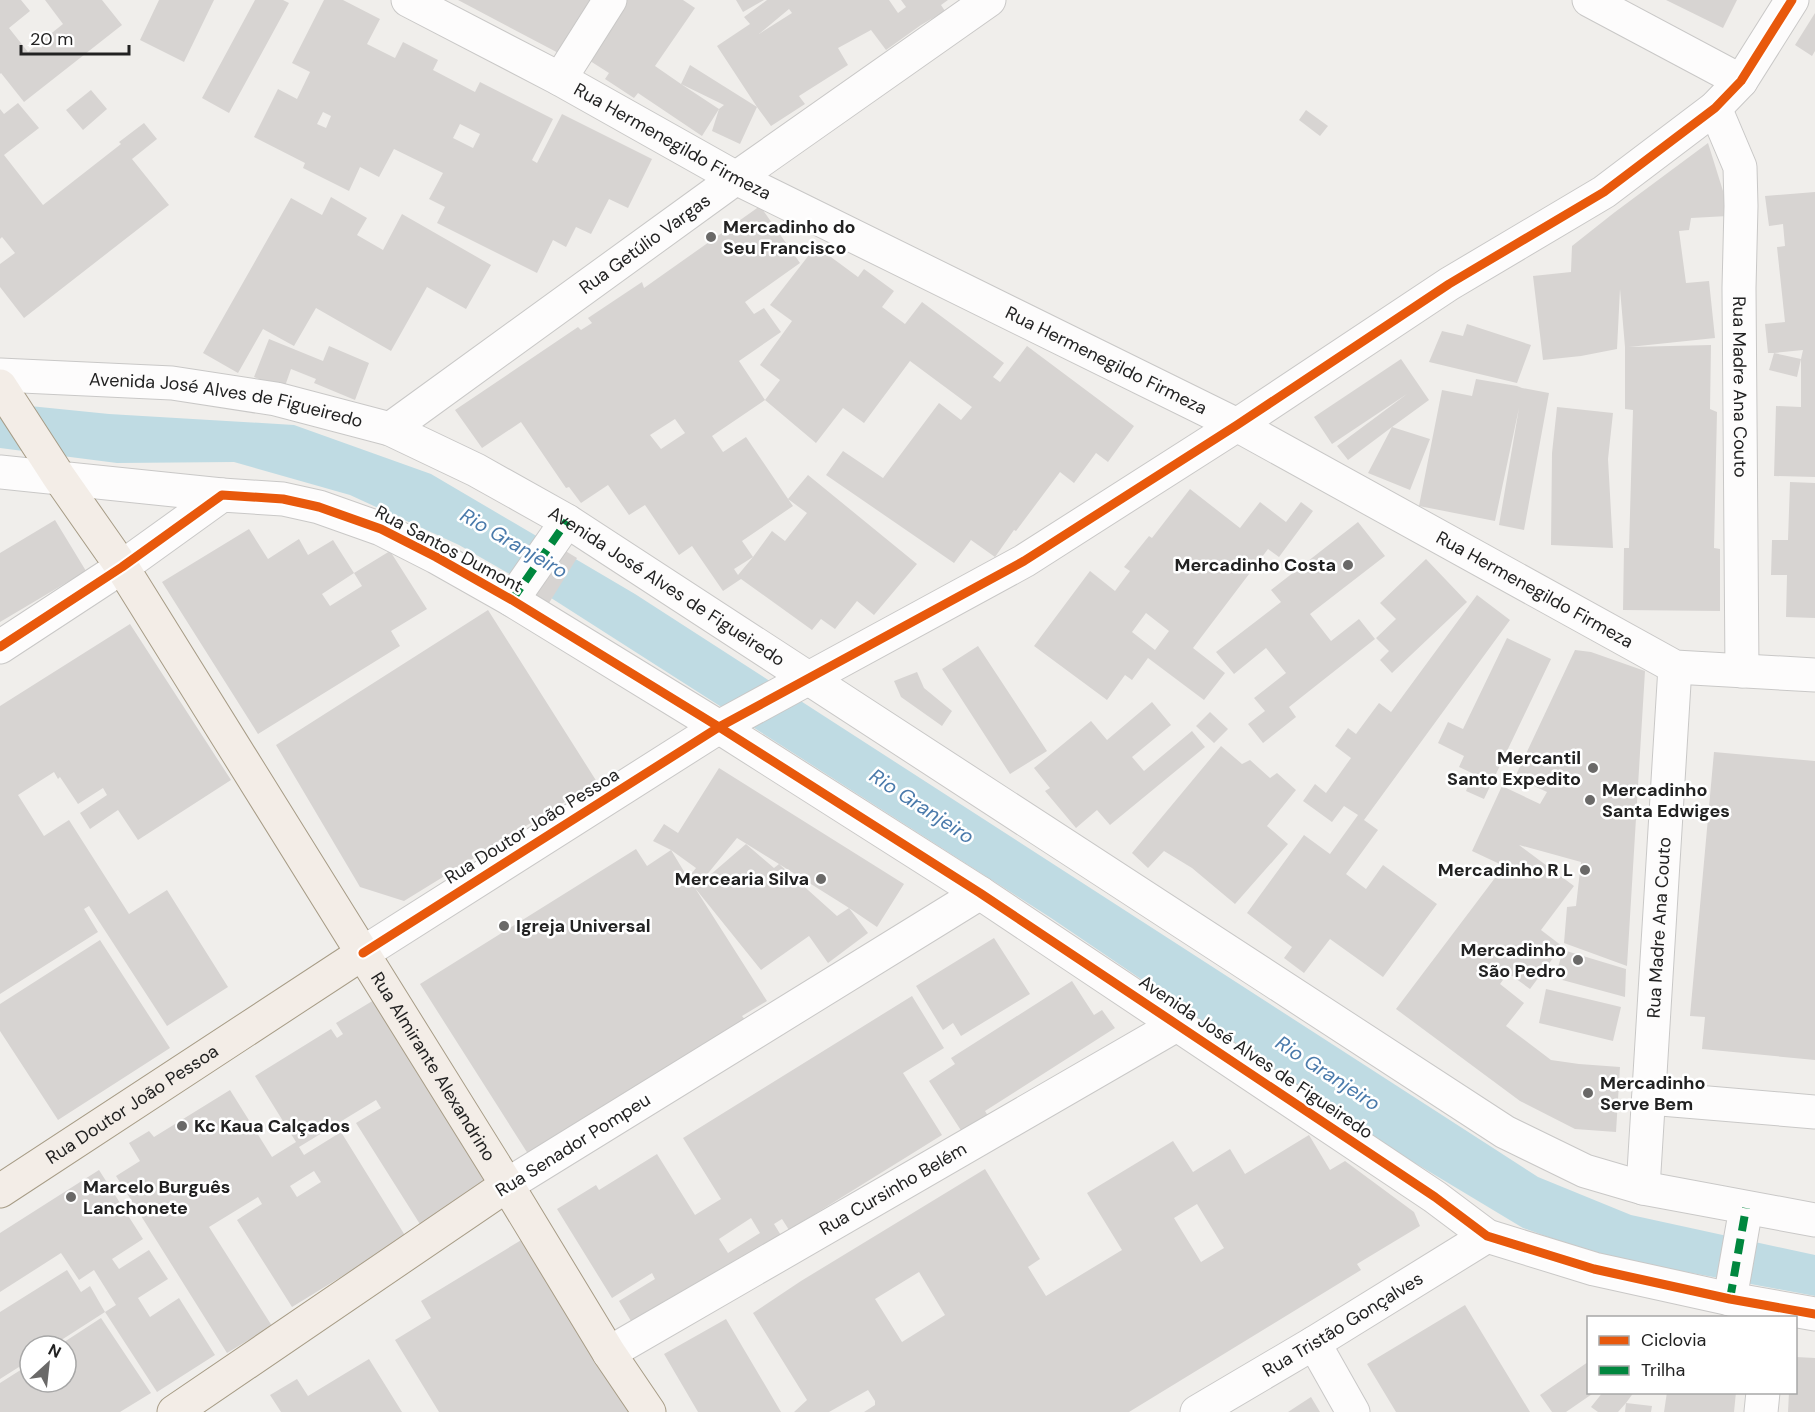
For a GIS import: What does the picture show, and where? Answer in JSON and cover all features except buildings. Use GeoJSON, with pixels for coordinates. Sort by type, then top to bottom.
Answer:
{"type":"FeatureCollection","features":[{"type":"Feature","properties":{"kind":"main road","name":"Rua Almirante Alexandrino"},"geometry":{"type":"LineString","coordinates":[[0,386],[59,477],[122,567],[609,1353],[649,1412]]}},
{"type":"Feature","properties":{"kind":"main road","name":"Rua Doutor João Pessoa"},"geometry":{"type":"LineString","coordinates":[[0,1191],[363,953]]}},
{"type":"Feature","properties":{"kind":"main road","name":"Rua Senador Pompeu"},"geometry":{"type":"LineString","coordinates":[[174,1412],[507,1185]]}},
{"type":"Feature","properties":{"kind":"street","name":"Rua Hermenegildo Firmeza"},"geometry":{"type":"LineString","coordinates":[[408,0],[560,79],[736,178],[1238,425],[1675,667],[1815,675]]}},
{"type":"Feature","properties":{"kind":"street"},"geometry":{"type":"LineString","coordinates":[[560,79],[610,0]]}},
{"type":"Feature","properties":{"kind":"street","name":"Rua Getúlio Vargas"},"geometry":{"type":"LineString","coordinates":[[390,429],[736,178],[989,0]]}},
{"type":"Feature","properties":{"kind":"street"},"geometry":{"type":"LineString","coordinates":[[1589,0],[1741,81]]}},
{"type":"Feature","properties":{"kind":"street","name":"Rua Doutor João Pessoa"},"geometry":{"type":"LineString","coordinates":[[363,953],[724,724],[1024,561],[1238,425],[1449,284],[1604,192],[1715,108],[1741,81],[1792,0]]}},
{"type":"Feature","properties":{"kind":"street","name":"Rua Madre Ana Couto"},"geometry":{"type":"LineString","coordinates":[[1715,108],[1740,167],[1742,671]]}},
{"type":"Feature","properties":{"kind":"street","name":"Avenida José Alves de Figueiredo"},"geometry":{"type":"LineString","coordinates":[[0,375],[172,383],[276,399],[390,429],[476,470],[801,682],[1505,1132],[1585,1171],[1643,1188],[1815,1220]]}},
{"type":"Feature","properties":{"kind":"street"},"geometry":{"type":"LineString","coordinates":[[0,472],[222,495]]}},
{"type":"Feature","properties":{"kind":"street"},"geometry":{"type":"LineString","coordinates":[[0,647],[122,567],[222,495]]}},
{"type":"Feature","properties":{"kind":"street","name":"Rua Santos Dumont"},"geometry":{"type":"LineString","coordinates":[[222,495],[283,499],[319,507],[370,525],[516,595],[724,724]]}},
{"type":"Feature","properties":{"kind":"street"},"geometry":{"type":"LineString","coordinates":[[516,595],[562,528]]}},
{"type":"Feature","properties":{"kind":"street","name":"Rua Madre Ana Couto"},"geometry":{"type":"LineString","coordinates":[[1643,1188],[1675,667]]}},
{"type":"Feature","properties":{"kind":"street","name":"Avenida José Alves de Figueiredo"},"geometry":{"type":"LineString","coordinates":[[724,724],[1178,1024],[1435,1197],[1487,1236],[1594,1269],[1730,1299],[1772,1312],[1815,1314]]}},
{"type":"Feature","properties":{"kind":"street","name":"Rua Senador Pompeu"},"geometry":{"type":"LineString","coordinates":[[507,1185],[980,893]]}},
{"type":"Feature","properties":{"kind":"street","name":"Rua Cursinho Belém"},"geometry":{"type":"LineString","coordinates":[[609,1353],[1178,1024]]}},
{"type":"Feature","properties":{"kind":"street"},"geometry":{"type":"LineString","coordinates":[[1649,1098],[1815,1112]]}},
{"type":"Feature","properties":{"kind":"street"},"geometry":{"type":"LineString","coordinates":[[1730,1299],[1746,1208]]}},
{"type":"Feature","properties":{"kind":"street","name":"Rua Tristão Gonçalves"},"geometry":{"type":"LineString","coordinates":[[1197,1412],[1487,1236]]}},
{"type":"Feature","properties":{"kind":"street"},"geometry":{"type":"LineString","coordinates":[[1314,1343],[1353,1412]]}},
{"type":"Feature","properties":{"kind":"street"},"geometry":{"type":"LineString","coordinates":[[1761,1412],[1763,1394]]}},
{"type":"Feature","properties":{"kind":"water","name":"Rio Granjeiro"},"geometry":{"type":"Polygon","coordinates":[[[0,403],[109,414],[294,425],[431,474],[635,594],[1538,1177],[1631,1215],[1815,1255],[1815,1296],[1601,1256],[1523,1228],[1390,1148],[1051,918],[548,596],[459,545],[350,495],[234,462],[117,463],[0,448],[0,403]]]}},
{"type":"Feature","properties":{"kind":"marked path"},"geometry":{"type":"LineString","coordinates":[[512,600],[567,521]]}},
{"type":"Feature","properties":{"kind":"marked path"},"geometry":{"type":"LineString","coordinates":[[1730,1299],[1746,1208]]}},
{"type":"Feature","properties":{"kind":"cycle path"},"geometry":{"type":"LineString","coordinates":[[363,953],[719,727],[1024,561],[1237,425],[1449,284],[1604,192],[1715,108],[1741,81],[1792,0]]}},
{"type":"Feature","properties":{"kind":"cycle path"},"geometry":{"type":"LineString","coordinates":[[0,647],[122,567],[222,495],[283,499],[319,507],[381,529],[512,600],[719,727],[980,893],[1435,1197],[1487,1236],[1594,1269],[1730,1299],[1815,1314]]}},
{"type":"Feature","properties":{"kind":"place","name":"Mercadinho do Seu Francisco"},"geometry":{"type":"Point","coordinates":[711,237]}},
{"type":"Feature","properties":{"kind":"place","name":"Mercadinho Costa"},"geometry":{"type":"Point","coordinates":[1348,565]}},
{"type":"Feature","properties":{"kind":"place","name":"Mercantil Santo Expedito"},"geometry":{"type":"Point","coordinates":[1593,768]}},
{"type":"Feature","properties":{"kind":"place","name":"Mercadinho Santa Edwiges"},"geometry":{"type":"Point","coordinates":[1590,800]}},
{"type":"Feature","properties":{"kind":"place","name":"Mercadinho R L"},"geometry":{"type":"Point","coordinates":[1585,870]}},
{"type":"Feature","properties":{"kind":"place","name":"Mercearia Silva"},"geometry":{"type":"Point","coordinates":[821,879]}},
{"type":"Feature","properties":{"kind":"place","name":"Igreja Universal"},"geometry":{"type":"Point","coordinates":[504,926]}},
{"type":"Feature","properties":{"kind":"place","name":"Mercadinho São Pedro"},"geometry":{"type":"Point","coordinates":[1578,960]}},
{"type":"Feature","properties":{"kind":"place","name":"Mercadinho Serve Bem"},"geometry":{"type":"Point","coordinates":[1588,1093]}},
{"type":"Feature","properties":{"kind":"place","name":"Kc Kaua Calçados"},"geometry":{"type":"Point","coordinates":[182,1126]}},
{"type":"Feature","properties":{"kind":"place","name":"Marcelo Burguês Lanchonete"},"geometry":{"type":"Point","coordinates":[71,1197]}}]}
